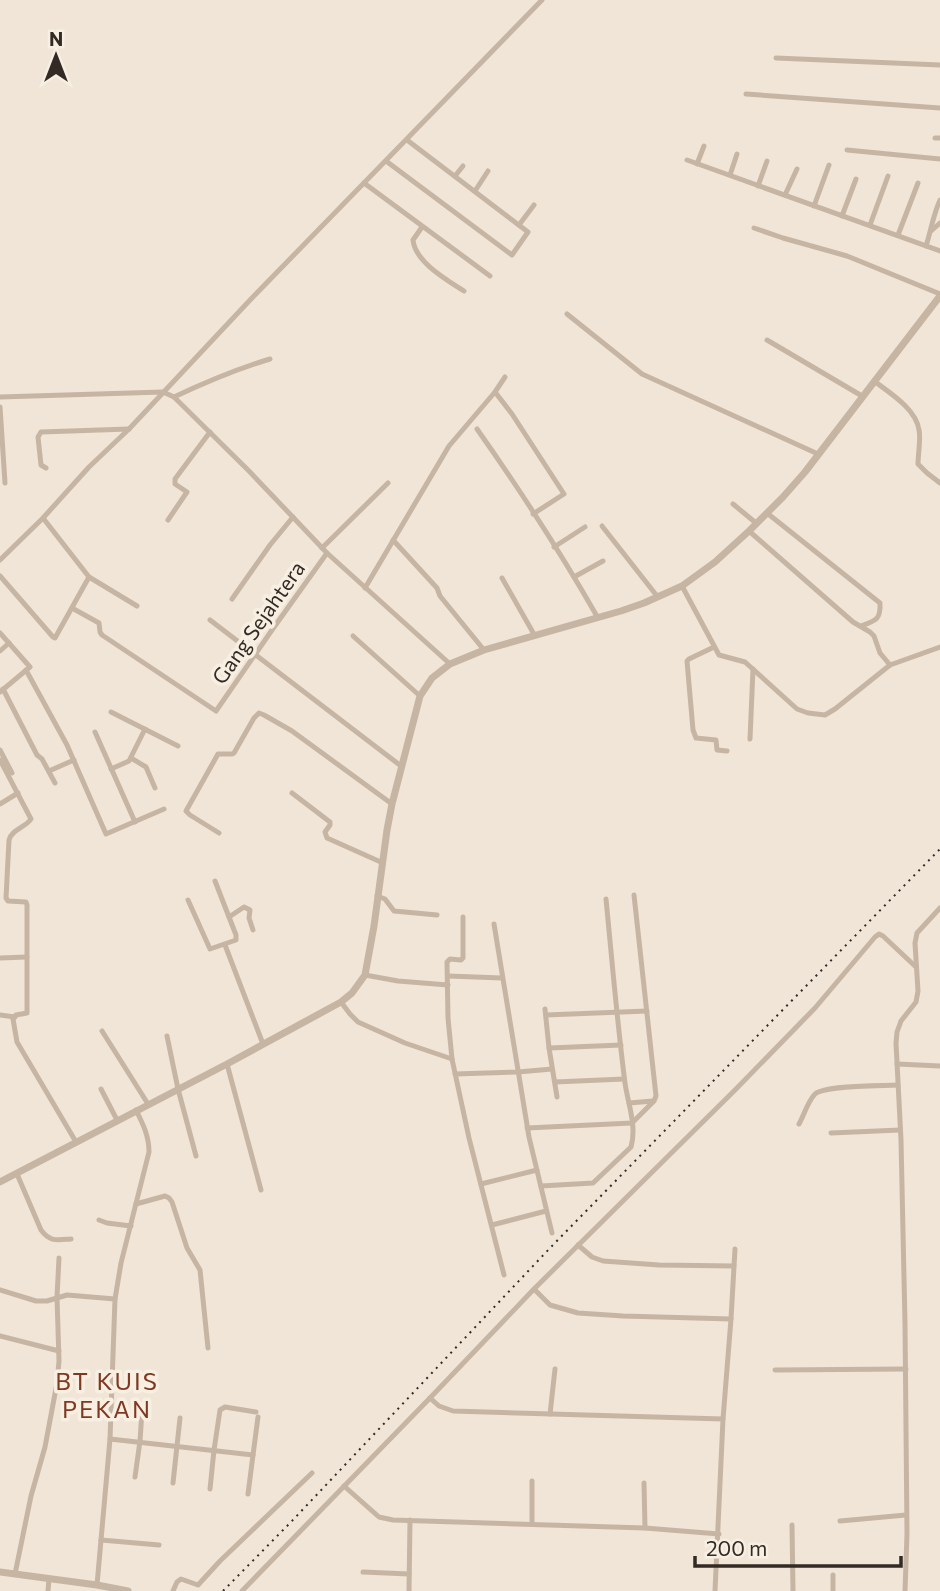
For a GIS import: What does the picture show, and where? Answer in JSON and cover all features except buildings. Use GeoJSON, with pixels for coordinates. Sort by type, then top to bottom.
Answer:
{"type":"FeatureCollection","features":[{"type":"Feature","properties":{"kind":"street"},"geometry":{"type":"LineString","coordinates":[[0,560],[542,0]]}},
{"type":"Feature","properties":{"kind":"street"},"geometry":{"type":"LineString","coordinates":[[776,58],[940,65]]}},
{"type":"Feature","properties":{"kind":"street"},"geometry":{"type":"LineString","coordinates":[[746,94],[940,108]]}},
{"type":"Feature","properties":{"kind":"street"},"geometry":{"type":"LineString","coordinates":[[386,161],[512,255],[528,232],[407,139]]}},
{"type":"Feature","properties":{"kind":"street"},"geometry":{"type":"LineString","coordinates":[[697,164],[704,146]]}},
{"type":"Feature","properties":{"kind":"street"},"geometry":{"type":"LineString","coordinates":[[847,150],[940,159]]}},
{"type":"Feature","properties":{"kind":"street"},"geometry":{"type":"LineString","coordinates":[[730,175],[737,154]]}},
{"type":"Feature","properties":{"kind":"street"},"geometry":{"type":"LineString","coordinates":[[687,160],[940,251]]}},
{"type":"Feature","properties":{"kind":"street"},"geometry":{"type":"LineString","coordinates":[[758,186],[767,162]]}},
{"type":"Feature","properties":{"kind":"street"},"geometry":{"type":"LineString","coordinates":[[814,205],[829,165]]}},
{"type":"Feature","properties":{"kind":"street"},"geometry":{"type":"LineString","coordinates":[[455,176],[463,166]]}},
{"type":"Feature","properties":{"kind":"street"},"geometry":{"type":"LineString","coordinates":[[785,195],[797,169]]}},
{"type":"Feature","properties":{"kind":"street"},"geometry":{"type":"LineString","coordinates":[[475,191],[488,171]]}},
{"type":"Feature","properties":{"kind":"street"},"geometry":{"type":"LineString","coordinates":[[870,225],[888,176]]}},
{"type":"Feature","properties":{"kind":"street"},"geometry":{"type":"LineString","coordinates":[[842,216],[856,178]]}},
{"type":"Feature","properties":{"kind":"street"},"geometry":{"type":"LineString","coordinates":[[364,183],[490,276]]}},
{"type":"Feature","properties":{"kind":"street"},"geometry":{"type":"LineString","coordinates":[[898,235],[918,183]]}},
{"type":"Feature","properties":{"kind":"street"},"geometry":{"type":"LineString","coordinates":[[926,246],[940,200]]}},
{"type":"Feature","properties":{"kind":"street"},"geometry":{"type":"LineString","coordinates":[[519,225],[534,205]]}},
{"type":"Feature","properties":{"kind":"street"},"geometry":{"type":"LineString","coordinates":[[931,231],[940,223]]}},
{"type":"Feature","properties":{"kind":"street"},"geometry":{"type":"LineString","coordinates":[[422,227],[413,240],[416,251],[436,272],[464,291]]}},
{"type":"Feature","properties":{"kind":"street"},"geometry":{"type":"LineString","coordinates":[[0,1182],[227,1064],[341,1002],[352,993],[365,975],[387,830],[401,766],[420,696],[432,678],[450,664],[484,650],[644,603],[682,586],[715,562],[783,497],[939,299],[847,256],[754,228]]}},
{"type":"Feature","properties":{"kind":"street"},"geometry":{"type":"LineString","coordinates":[[567,313],[642,374],[818,454]]}},
{"type":"Feature","properties":{"kind":"street"},"geometry":{"type":"LineString","coordinates":[[767,340],[862,396]]}},
{"type":"Feature","properties":{"kind":"street"},"geometry":{"type":"LineString","coordinates":[[174,397],[227,373],[270,359]]}},
{"type":"Feature","properties":{"kind":"street"},"geometry":{"type":"LineString","coordinates":[[365,588],[449,446],[505,377]]}},
{"type":"Feature","properties":{"kind":"street"},"geometry":{"type":"LineString","coordinates":[[874,381],[903,403],[916,421],[920,435],[918,464],[940,483]]}},
{"type":"Feature","properties":{"kind":"street"},"geometry":{"type":"LineString","coordinates":[[495,391],[564,494],[533,514]]}},
{"type":"Feature","properties":{"kind":"street"},"geometry":{"type":"LineString","coordinates":[[0,397],[163,392],[174,397],[325,551],[450,664]]}},
{"type":"Feature","properties":{"kind":"street"},"geometry":{"type":"LineString","coordinates":[[0,407],[5,483]]}},
{"type":"Feature","properties":{"kind":"street"},"geometry":{"type":"LineString","coordinates":[[46,468],[41,465],[38,437],[41,432],[129,429]]}},
{"type":"Feature","properties":{"kind":"street"},"geometry":{"type":"LineString","coordinates":[[477,429],[598,618]]}},
{"type":"Feature","properties":{"kind":"street"},"geometry":{"type":"LineString","coordinates":[[168,520],[187,492],[176,484],[175,479],[210,432]]}},
{"type":"Feature","properties":{"kind":"street","name":"Gang Sejahtera"},"geometry":{"type":"LineString","coordinates":[[72,608],[99,622],[102,635],[216,712],[325,551],[388,483]]}},
{"type":"Feature","properties":{"kind":"street"},"geometry":{"type":"LineString","coordinates":[[733,503],[756,523]]}},
{"type":"Feature","properties":{"kind":"street"},"geometry":{"type":"LineString","coordinates":[[766,513],[880,603],[877,620],[860,627]]}},
{"type":"Feature","properties":{"kind":"street"},"geometry":{"type":"LineString","coordinates":[[43,517],[89,577],[137,606]]}},
{"type":"Feature","properties":{"kind":"street"},"geometry":{"type":"LineString","coordinates":[[232,599],[293,517]]}},
{"type":"Feature","properties":{"kind":"street"},"geometry":{"type":"LineString","coordinates":[[554,547],[586,527]]}},
{"type":"Feature","properties":{"kind":"street"},"geometry":{"type":"LineString","coordinates":[[602,527],[657,596]]}},
{"type":"Feature","properties":{"kind":"street"},"geometry":{"type":"LineString","coordinates":[[749,531],[853,622],[870,632],[880,653],[890,665]]}},
{"type":"Feature","properties":{"kind":"street"},"geometry":{"type":"LineString","coordinates":[[393,540],[437,588],[440,596],[484,650]]}},
{"type":"Feature","properties":{"kind":"street"},"geometry":{"type":"LineString","coordinates":[[574,577],[603,561]]}},
{"type":"Feature","properties":{"kind":"street"},"geometry":{"type":"LineString","coordinates":[[0,576],[55,638],[89,577]]}},
{"type":"Feature","properties":{"kind":"street"},"geometry":{"type":"LineString","coordinates":[[502,578],[535,636]]}},
{"type":"Feature","properties":{"kind":"street"},"geometry":{"type":"LineString","coordinates":[[682,586],[721,657],[745,662],[797,709],[818,715],[825,715],[835,709],[890,665],[940,647]]}},
{"type":"Feature","properties":{"kind":"street"},"geometry":{"type":"LineString","coordinates":[[209,620],[401,766]]}},
{"type":"Feature","properties":{"kind":"street"},"geometry":{"type":"LineString","coordinates":[[0,633],[30,667],[2,691],[55,783]]}},
{"type":"Feature","properties":{"kind":"street"},"geometry":{"type":"LineString","coordinates":[[353,636],[420,696]]}},
{"type":"Feature","properties":{"kind":"street"},"geometry":{"type":"LineString","coordinates":[[0,651],[9,643]]}},
{"type":"Feature","properties":{"kind":"street"},"geometry":{"type":"LineString","coordinates":[[714,647],[688,660],[693,730],[696,738],[716,740],[717,750],[727,751]]}},
{"type":"Feature","properties":{"kind":"street"},"geometry":{"type":"LineString","coordinates":[[750,739],[753,668]]}},
{"type":"Feature","properties":{"kind":"street"},"geometry":{"type":"LineString","coordinates":[[26,670],[67,745],[106,834],[164,808]]}},
{"type":"Feature","properties":{"kind":"street"},"geometry":{"type":"LineString","coordinates":[[111,712],[178,746]]}},
{"type":"Feature","properties":{"kind":"street"},"geometry":{"type":"LineString","coordinates":[[219,833],[186,811],[218,754],[234,753],[259,713],[292,731],[392,804]]}},
{"type":"Feature","properties":{"kind":"street"},"geometry":{"type":"LineString","coordinates":[[111,769],[129,761],[145,729]]}},
{"type":"Feature","properties":{"kind":"street"},"geometry":{"type":"LineString","coordinates":[[95,732],[135,822]]}},
{"type":"Feature","properties":{"kind":"street"},"geometry":{"type":"LineString","coordinates":[[0,750],[12,773]]}},
{"type":"Feature","properties":{"kind":"street"},"geometry":{"type":"LineString","coordinates":[[131,758],[146,767],[155,788]]}},
{"type":"Feature","properties":{"kind":"street"},"geometry":{"type":"LineString","coordinates":[[49,771],[74,760]]}},
{"type":"Feature","properties":{"kind":"street"},"geometry":{"type":"LineString","coordinates":[[0,1015],[15,1017],[27,1013],[26,902],[8,901],[6,894],[9,836],[32,820],[1,764]]}},
{"type":"Feature","properties":{"kind":"street"},"geometry":{"type":"LineString","coordinates":[[0,804],[18,793]]}},
{"type":"Feature","properties":{"kind":"street"},"geometry":{"type":"LineString","coordinates":[[292,793],[330,822],[325,832],[327,838],[383,863]]}},
{"type":"Feature","properties":{"kind":"street"},"geometry":{"type":"LineString","coordinates":[[188,900],[210,949],[236,939],[215,881]]}},
{"type":"Feature","properties":{"kind":"street"},"geometry":{"type":"LineString","coordinates":[[527,1128],[632,1123],[654,1101],[656,1096],[634,895]]}},
{"type":"Feature","properties":{"kind":"street"},"geometry":{"type":"LineString","coordinates":[[377,896],[385,899],[394,911],[437,915]]}},
{"type":"Feature","properties":{"kind":"street"},"geometry":{"type":"LineString","coordinates":[[541,1186],[596,1182],[631,1147],[633,1139],[624,1079],[606,898]]}},
{"type":"Feature","properties":{"kind":"street"},"geometry":{"type":"LineString","coordinates":[[229,917],[244,907],[248,908],[248,918],[253,930]]}},
{"type":"Feature","properties":{"kind":"street"},"geometry":{"type":"LineString","coordinates":[[905,1591],[906,1369],[897,1032],[901,1021],[915,1002],[918,991],[915,940],[917,933],[940,908]]}},
{"type":"Feature","properties":{"kind":"street"},"geometry":{"type":"LineString","coordinates":[[463,917],[464,957],[461,960],[448,960],[448,1018],[452,1059],[504,1275]]}},
{"type":"Feature","properties":{"kind":"street"},"geometry":{"type":"LineString","coordinates":[[494,924],[527,1128],[552,1233]]}},
{"type":"Feature","properties":{"kind":"street"},"geometry":{"type":"LineString","coordinates":[[242,1591],[534,1289],[815,1008],[876,936],[883,936],[916,967]]}},
{"type":"Feature","properties":{"kind":"street"},"geometry":{"type":"LineString","coordinates":[[225,945],[263,1044]]}},
{"type":"Feature","properties":{"kind":"street"},"geometry":{"type":"LineString","coordinates":[[0,958],[27,957]]}},
{"type":"Feature","properties":{"kind":"street"},"geometry":{"type":"LineString","coordinates":[[365,975],[448,985]]}},
{"type":"Feature","properties":{"kind":"street"},"geometry":{"type":"LineString","coordinates":[[448,976],[502,978]]}},
{"type":"Feature","properties":{"kind":"street"},"geometry":{"type":"LineString","coordinates":[[341,1002],[358,1021],[405,1043],[452,1059]]}},
{"type":"Feature","properties":{"kind":"street"},"geometry":{"type":"LineString","coordinates":[[557,1097],[546,1012],[647,1011]]}},
{"type":"Feature","properties":{"kind":"street"},"geometry":{"type":"LineString","coordinates":[[15,1017],[13,1019],[17,1042],[76,1142]]}},
{"type":"Feature","properties":{"kind":"street"},"geometry":{"type":"LineString","coordinates":[[102,1031],[148,1104]]}},
{"type":"Feature","properties":{"kind":"street"},"geometry":{"type":"LineString","coordinates":[[167,1036],[196,1156]]}},
{"type":"Feature","properties":{"kind":"street"},"geometry":{"type":"LineString","coordinates":[[549,1048],[621,1045]]}},
{"type":"Feature","properties":{"kind":"street"},"geometry":{"type":"LineString","coordinates":[[227,1064],[261,1190]]}},
{"type":"Feature","properties":{"kind":"street"},"geometry":{"type":"LineString","coordinates":[[897,1064],[940,1066]]}},
{"type":"Feature","properties":{"kind":"street"},"geometry":{"type":"LineString","coordinates":[[455,1073],[552,1069]]}},
{"type":"Feature","properties":{"kind":"street"},"geometry":{"type":"LineString","coordinates":[[555,1082],[624,1079]]}},
{"type":"Feature","properties":{"kind":"street"},"geometry":{"type":"LineString","coordinates":[[802,1099],[838,1089],[898,1086]]}},
{"type":"Feature","properties":{"kind":"street"},"geometry":{"type":"LineString","coordinates":[[799,1124],[817,1091],[831,1088],[898,1086]]}},
{"type":"Feature","properties":{"kind":"street"},"geometry":{"type":"LineString","coordinates":[[101,1089],[117,1120]]}},
{"type":"Feature","properties":{"kind":"street"},"geometry":{"type":"LineString","coordinates":[[629,1103],[654,1101]]}},
{"type":"Feature","properties":{"kind":"street"},"geometry":{"type":"LineString","coordinates":[[97,1585],[110,1439],[116,1298],[121,1263],[148,1159],[149,1143],[136,1110]]}},
{"type":"Feature","properties":{"kind":"street"},"geometry":{"type":"LineString","coordinates":[[831,1133],[900,1130]]}},
{"type":"Feature","properties":{"kind":"street"},"geometry":{"type":"LineString","coordinates":[[481,1184],[537,1170]]}},
{"type":"Feature","properties":{"kind":"street"},"geometry":{"type":"LineString","coordinates":[[17,1174],[45,1236],[50,1239],[71,1239]]}},
{"type":"Feature","properties":{"kind":"street"},"geometry":{"type":"LineString","coordinates":[[136,1204],[165,1196],[173,1202],[187,1248],[200,1270],[208,1348]]}},
{"type":"Feature","properties":{"kind":"street"},"geometry":{"type":"LineString","coordinates":[[492,1225],[546,1211]]}},
{"type":"Feature","properties":{"kind":"street"},"geometry":{"type":"LineString","coordinates":[[99,1220],[131,1226]]}},
{"type":"Feature","properties":{"kind":"street"},"geometry":{"type":"LineString","coordinates":[[578,1245],[595,1259],[603,1261],[734,1266]]}},
{"type":"Feature","properties":{"kind":"street"},"geometry":{"type":"LineString","coordinates":[[715,1591],[735,1249]]}},
{"type":"Feature","properties":{"kind":"street"},"geometry":{"type":"LineString","coordinates":[[15,1574],[57,1383],[58,1258]]}},
{"type":"Feature","properties":{"kind":"street"},"geometry":{"type":"LineString","coordinates":[[534,1289],[553,1306],[578,1312],[732,1319]]}},
{"type":"Feature","properties":{"kind":"street"},"geometry":{"type":"LineString","coordinates":[[0,1290],[36,1301],[67,1295],[116,1298]]}},
{"type":"Feature","properties":{"kind":"street"},"geometry":{"type":"LineString","coordinates":[[0,1336],[59,1351]]}},
{"type":"Feature","properties":{"kind":"street"},"geometry":{"type":"LineString","coordinates":[[550,1414],[555,1369]]}},
{"type":"Feature","properties":{"kind":"street"},"geometry":{"type":"LineString","coordinates":[[775,1370],[906,1369]]}},
{"type":"Feature","properties":{"kind":"street"},"geometry":{"type":"LineString","coordinates":[[430,1398],[439,1406],[453,1411],[723,1419]]}},
{"type":"Feature","properties":{"kind":"street"},"geometry":{"type":"LineString","coordinates":[[211,1489],[219,1412],[225,1407],[257,1414],[248,1494]]}},
{"type":"Feature","properties":{"kind":"street"},"geometry":{"type":"LineString","coordinates":[[135,1477],[142,1411]]}},
{"type":"Feature","properties":{"kind":"street"},"geometry":{"type":"LineString","coordinates":[[173,1483],[180,1418]]}},
{"type":"Feature","properties":{"kind":"street"},"geometry":{"type":"LineString","coordinates":[[110,1439],[253,1455]]}},
{"type":"Feature","properties":{"kind":"street"},"geometry":{"type":"LineString","coordinates":[[173,1591],[181,1580],[198,1585],[312,1472]]}},
{"type":"Feature","properties":{"kind":"street"},"geometry":{"type":"LineString","coordinates":[[532,1481],[532,1524]]}},
{"type":"Feature","properties":{"kind":"street"},"geometry":{"type":"LineString","coordinates":[[644,1483],[645,1528]]}},
{"type":"Feature","properties":{"kind":"street"},"geometry":{"type":"LineString","coordinates":[[344,1486],[379,1517],[393,1520],[645,1528],[719,1534]]}},
{"type":"Feature","properties":{"kind":"street"},"geometry":{"type":"LineString","coordinates":[[840,1521],[906,1515]]}},
{"type":"Feature","properties":{"kind":"street"},"geometry":{"type":"LineString","coordinates":[[409,1591],[410,1520]]}},
{"type":"Feature","properties":{"kind":"street"},"geometry":{"type":"LineString","coordinates":[[792,1525],[793,1591]]}},
{"type":"Feature","properties":{"kind":"street"},"geometry":{"type":"LineString","coordinates":[[101,1540],[159,1545]]}},
{"type":"Feature","properties":{"kind":"street"},"geometry":{"type":"LineString","coordinates":[[0,1572],[128,1591]]}},
{"type":"Feature","properties":{"kind":"street"},"geometry":{"type":"LineString","coordinates":[[363,1572],[409,1574]]}},
{"type":"Feature","properties":{"kind":"street"},"geometry":{"type":"LineString","coordinates":[[833,1575],[833,1591]]}},
{"type":"Feature","properties":{"kind":"street"},"geometry":{"type":"LineString","coordinates":[[48,1591],[49,1579]]}},
{"type":"Feature","properties":{"kind":"railway"},"geometry":{"type":"LineString","coordinates":[[223,1591],[550,1248],[940,849]]}},
{"type":"Feature","properties":{"kind":"district","name":"BT KUIS PEKAN"},"geometry":{"type":"Point","coordinates":[107,1396]}}]}
